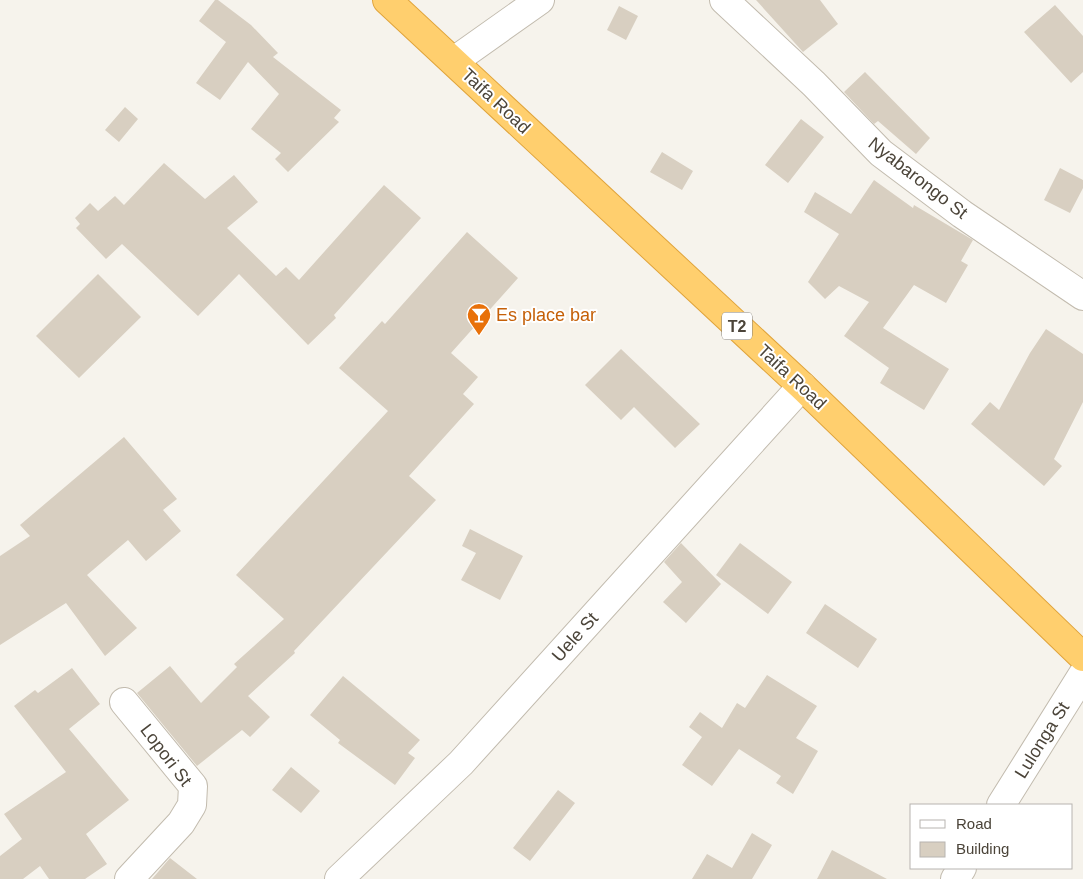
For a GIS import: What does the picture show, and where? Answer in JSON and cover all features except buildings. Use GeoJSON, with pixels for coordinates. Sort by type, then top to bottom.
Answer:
{"type":"FeatureCollection","features":[{"type":"Feature","properties":{"kind":"highway","name":"Taifa Road"},"geometry":{"type":"LineString","coordinates":[[387,0],[802,386],[1083,657]]}},
{"type":"Feature","properties":{"kind":"street"},"geometry":{"type":"LineString","coordinates":[[454,61],[540,0]]}},
{"type":"Feature","properties":{"kind":"street","name":"Nyabarongo St"},"geometry":{"type":"LineString","coordinates":[[724,0],[814,84],[881,154],[962,214],[1083,296]]}},
{"type":"Feature","properties":{"kind":"street","name":"Uele St"},"geometry":{"type":"LineString","coordinates":[[339,879],[461,763],[802,386]]}},
{"type":"Feature","properties":{"kind":"street","name":"Lulonga St"},"geometry":{"type":"LineString","coordinates":[[1002,804],[1083,674]]}},
{"type":"Feature","properties":{"kind":"street","name":"Lopori St"},"geometry":{"type":"LineString","coordinates":[[124,702],[193,786],[192,805],[181,823],[129,879]]}},
{"type":"Feature","properties":{"kind":"place","name":"Es place bar"},"geometry":{"type":"Point","coordinates":[479,336]}}]}
